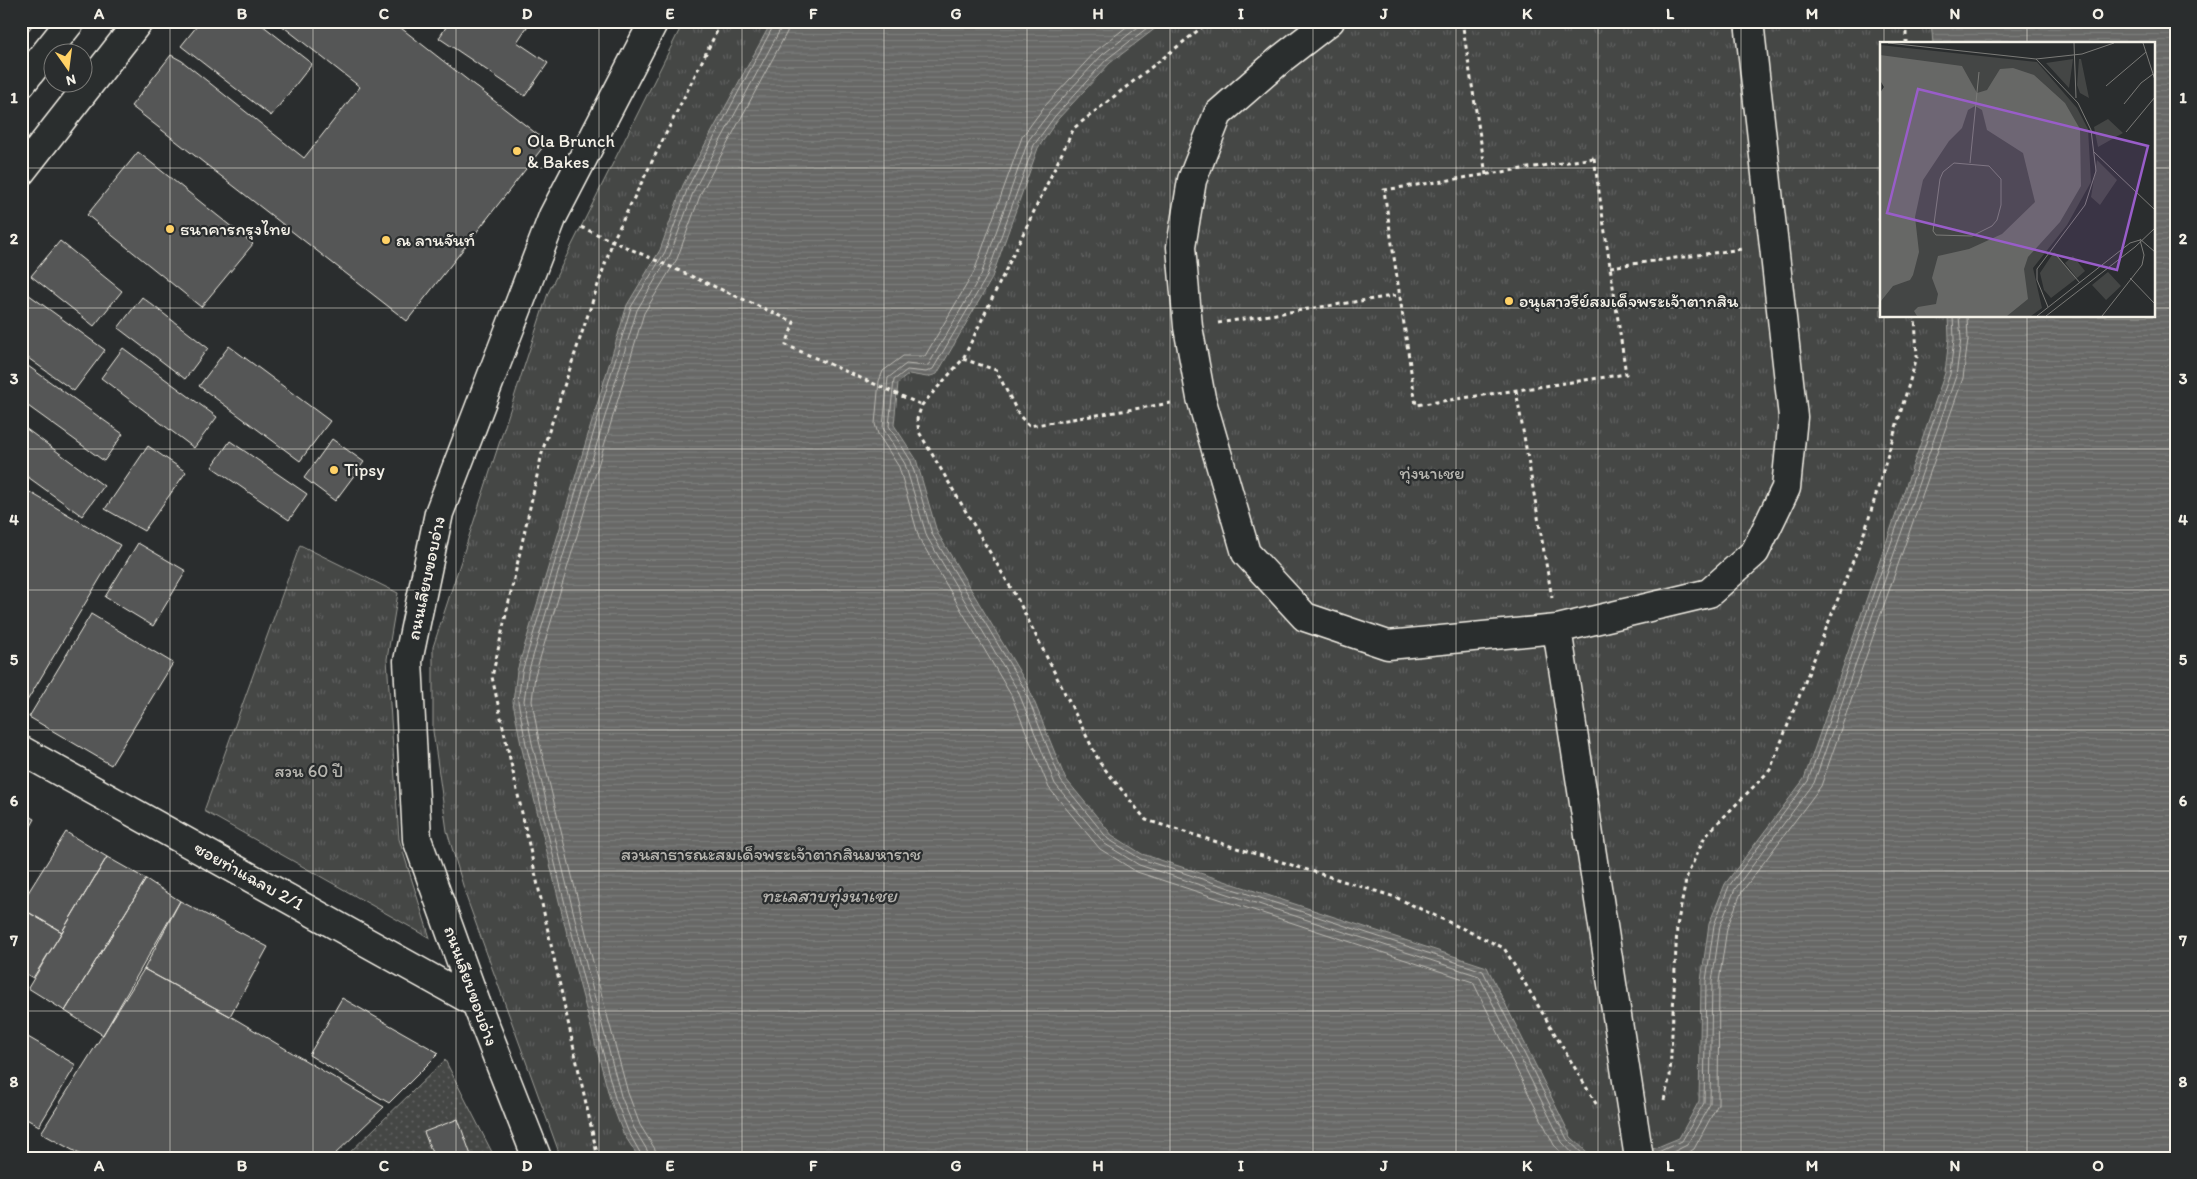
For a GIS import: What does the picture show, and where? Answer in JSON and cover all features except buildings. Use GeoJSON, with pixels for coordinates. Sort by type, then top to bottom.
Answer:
{"type":"FeatureCollection","features":[{"type":"Feature","properties":{"kind":"street"},"geometry":{"type":"LineString","coordinates":[[21,84],[71,21]]}},
{"type":"Feature","properties":{"kind":"street"},"geometry":{"type":"LineString","coordinates":[[21,172],[139,21]]}},
{"type":"Feature","properties":{"kind":"street","name":"ถนนเลียบขอบอ่าง"},"geometry":{"type":"LineString","coordinates":[[537,1158],[476,1003],[417,839],[408,661],[439,513],[553,216],[654,21]]}},
{"type":"Feature","properties":{"kind":"street"},"geometry":{"type":"LineString","coordinates":[[1330,21],[1281,59],[1218,114],[1192,180],[1181,247],[1188,327],[1201,398],[1246,553],[1305,617],[1388,645],[1557,629],[1709,592],[1755,552],[1786,488],[1793,417],[1772,245],[1749,21]]}},
{"type":"Feature","properties":{"kind":"street"},"geometry":{"type":"LineString","coordinates":[[1557,629],[1636,1137]]}},
{"type":"Feature","properties":{"kind":"street","name":"ซอยท่าแฉลบ 2/1"},"geometry":{"type":"LineString","coordinates":[[21,750],[476,1003]]}},
{"type":"Feature","properties":{"kind":"path"},"geometry":{"type":"LineString","coordinates":[[598,1158],[492,677],[544,449],[613,240],[722,21]]}},
{"type":"Feature","properties":{"kind":"path"},"geometry":{"type":"LineString","coordinates":[[1210,21],[1074,128],[962,358],[922,405],[917,419],[919,432],[941,466],[1018,600],[1100,763],[1146,820],[1395,897],[1504,948],[1604,1116],[1614,1120],[1636,1137],[1651,1113],[1662,1105],[1670,1076],[1677,926],[1687,876],[1706,836],[1770,770],[1866,528],[1917,357],[1915,318]]}},
{"type":"Feature","properties":{"kind":"path"},"geometry":{"type":"LineString","coordinates":[[1462,21],[1486,175]]}},
{"type":"Feature","properties":{"kind":"path"},"geometry":{"type":"LineString","coordinates":[[1906,21],[1906,42]]}},
{"type":"Feature","properties":{"kind":"path"},"geometry":{"type":"LineString","coordinates":[[1594,158],[1626,374],[1416,405],[1384,190],[1486,175],[1594,158]]}},
{"type":"Feature","properties":{"kind":"path"},"geometry":{"type":"LineString","coordinates":[[553,216],[613,240],[644,256],[794,322],[786,345],[922,405]]}},
{"type":"Feature","properties":{"kind":"path"},"geometry":{"type":"LineString","coordinates":[[1610,267],[1772,245]]}},
{"type":"Feature","properties":{"kind":"path"},"geometry":{"type":"LineString","coordinates":[[1188,327],[1399,296]]}},
{"type":"Feature","properties":{"kind":"path"},"geometry":{"type":"LineString","coordinates":[[962,358],[996,370],[1019,415],[1029,426],[1201,398]]}},
{"type":"Feature","properties":{"kind":"path"},"geometry":{"type":"LineString","coordinates":[[1516,390],[1557,629]]}},
{"type":"Feature","properties":{"kind":"green space"},"geometry":{"type":"Polygon","coordinates":[[[684,21],[2176,21],[2176,1158],[561,1158],[467,899],[447,831],[433,731],[433,647],[548,293],[684,21]]]}},
{"type":"Feature","properties":{"kind":"green space","name":"สวน 60 ปี"},"geometry":{"type":"Polygon","coordinates":[[[300,545],[398,593],[387,659],[399,839],[430,938],[204,811],[300,545]]]}},
{"type":"Feature","properties":{"kind":"green space"},"geometry":{"type":"Polygon","coordinates":[[[445,1060],[495,1158],[344,1158],[445,1060]]]}},
{"type":"Feature","properties":{"kind":"water","name":"ทะเลสาบทุ่งนาเชย"},"geometry":{"type":"Polygon","coordinates":[[[772,21],[1165,21],[1110,63],[1058,119],[1038,148],[991,280],[937,374],[927,377],[909,374],[898,383],[894,425],[916,459],[937,532],[1028,686],[1065,778],[1112,835],[1142,854],[1487,967],[1571,1137],[1588,1153],[1613,1158],[639,1158],[623,1133],[610,1099],[577,975],[521,745],[513,702],[517,671],[627,305],[660,250],[683,185],[772,21]]]}},
{"type":"Feature","properties":{"kind":"water"},"geometry":{"type":"Polygon","coordinates":[[[1931,21],[2176,21],[2176,1158],[1620,1158],[1648,1151],[1679,1138],[1699,1101],[1701,981],[1709,924],[1725,884],[1804,779],[1945,373],[1949,338],[1948,318],[2154,318],[2154,42],[1933,42],[1931,21]]]}},
{"type":"Feature","properties":{"kind":"place","name":"Ola Brunch & Bakes"},"geometry":{"type":"Point","coordinates":[517,151]}},
{"type":"Feature","properties":{"kind":"place","name":"ธนาคารกรุงไทย"},"geometry":{"type":"Point","coordinates":[170,229]}},
{"type":"Feature","properties":{"kind":"place","name":"ณ ลานจันท์"},"geometry":{"type":"Point","coordinates":[386,240]}},
{"type":"Feature","properties":{"kind":"place","name":"อนุเสาวรีย์สมเด็จพระเจ้าตากสิน"},"geometry":{"type":"Point","coordinates":[1509,301]}},
{"type":"Feature","properties":{"kind":"place","name":"Tipsy"},"geometry":{"type":"Point","coordinates":[334,470]}},
{"type":"Feature","properties":{"kind":"park label","name":"ทุ่งนาเชย"},"geometry":{"type":"Point","coordinates":[1432,473]}},
{"type":"Feature","properties":{"kind":"park label","name":"สวนสาธารณะสมเด็จพระเจ้าตากสินมหาราช"},"geometry":{"type":"Point","coordinates":[771,854]}}]}
